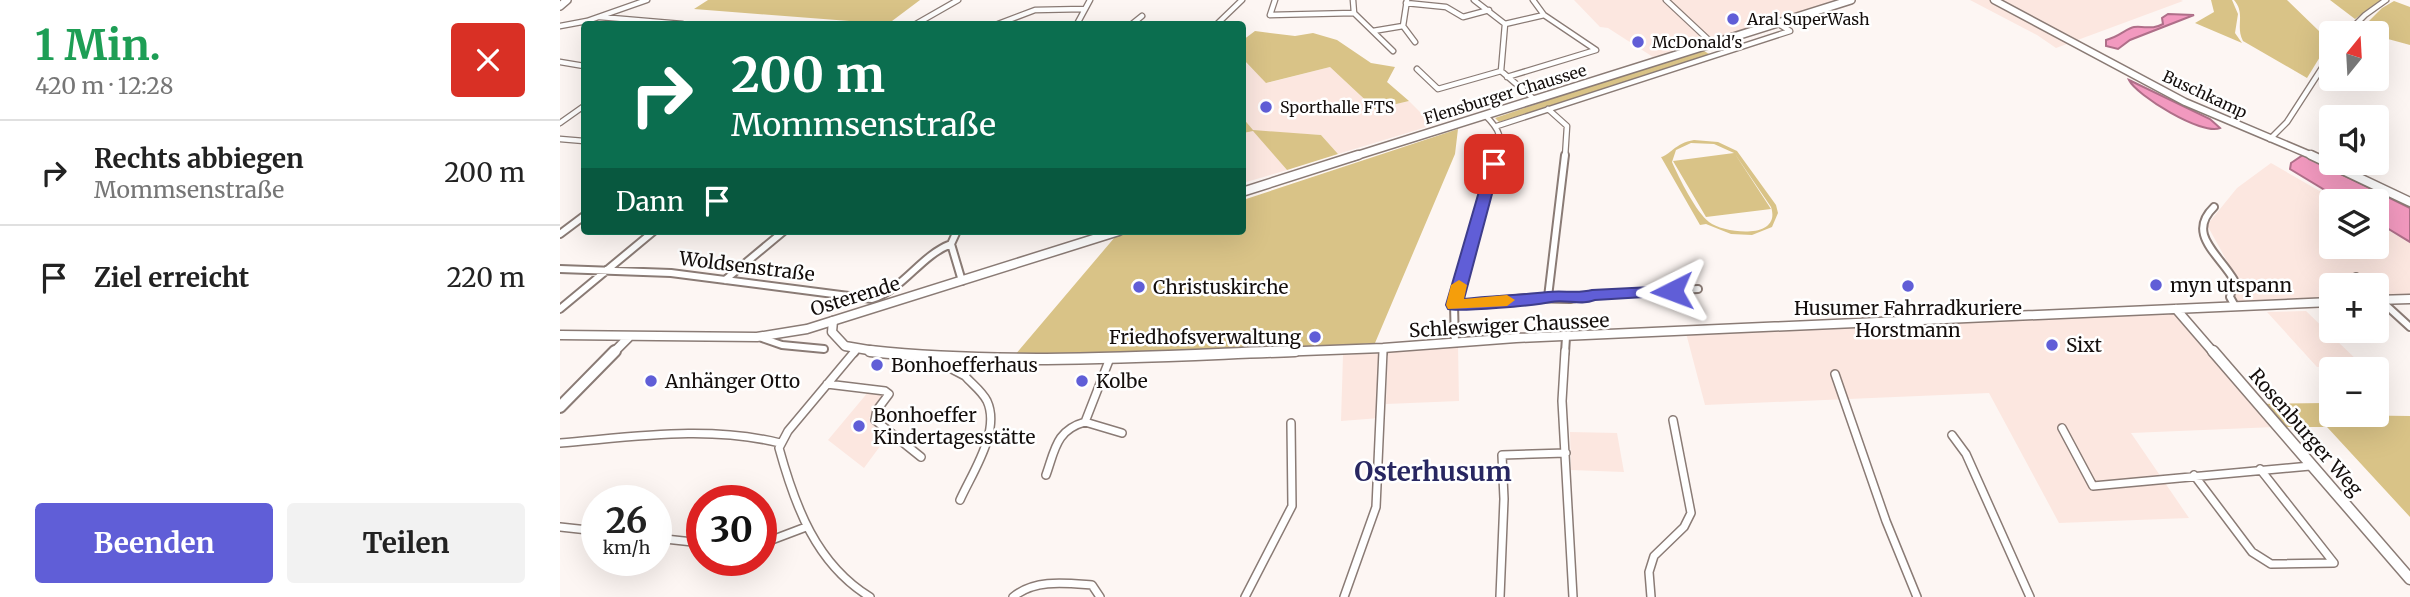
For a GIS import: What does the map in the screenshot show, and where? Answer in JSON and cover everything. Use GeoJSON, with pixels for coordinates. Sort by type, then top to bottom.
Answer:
{"type":"FeatureCollection","features":[{"type":"Feature","properties":{"kind":"main road"},"geometry":{"type":"LineString","coordinates":[[560,6],[567,0]]}},
{"type":"Feature","properties":{"kind":"main road","name":"Flensburger Chaussee"},"geometry":{"type":"LineString","coordinates":[[1246,191],[1852,0]]}},
{"type":"Feature","properties":{"kind":"main road"},"geometry":{"type":"LineString","coordinates":[[962,281],[1106,235]]}},
{"type":"Feature","properties":{"kind":"main road","name":"Osterende"},"geometry":{"type":"LineString","coordinates":[[560,335],[757,337],[801,330],[962,281]]}},
{"type":"Feature","properties":{"kind":"main road"},"geometry":{"type":"LineString","coordinates":[[560,407],[630,335]]}},
{"type":"Feature","properties":{"kind":"street"},"geometry":{"type":"LineString","coordinates":[[560,26],[647,0]]}},
{"type":"Feature","properties":{"kind":"street"},"geometry":{"type":"LineString","coordinates":[[921,21],[958,0]]}},
{"type":"Feature","properties":{"kind":"street"},"geometry":{"type":"LineString","coordinates":[[1078,21],[1090,0]]}},
{"type":"Feature","properties":{"kind":"street"},"geometry":{"type":"LineString","coordinates":[[1220,21],[1242,0]]}},
{"type":"Feature","properties":{"kind":"street"},"geometry":{"type":"LineString","coordinates":[[1275,0],[1270,15],[1354,13]]}},
{"type":"Feature","properties":{"kind":"street"},"geometry":{"type":"LineString","coordinates":[[1353,0],[1354,13],[1393,51]]}},
{"type":"Feature","properties":{"kind":"street"},"geometry":{"type":"LineString","coordinates":[[1474,0],[1505,24]]}},
{"type":"Feature","properties":{"kind":"street"},"geometry":{"type":"LineString","coordinates":[[1507,78],[1595,50],[1544,15],[1533,0]]}},
{"type":"Feature","properties":{"kind":"street"},"geometry":{"type":"LineString","coordinates":[[1666,0],[1713,44]]}},
{"type":"Feature","properties":{"kind":"street","name":"Buschkamp"},"geometry":{"type":"LineString","coordinates":[[1994,0],[2138,78],[2270,139],[2371,181],[2410,202]]}},
{"type":"Feature","properties":{"kind":"street"},"geometry":{"type":"LineString","coordinates":[[2358,21],[2386,0]]}},
{"type":"Feature","properties":{"kind":"street"},"geometry":{"type":"LineString","coordinates":[[1415,42],[1404,26],[1406,2],[1446,6],[1462,17],[1489,10]]}},
{"type":"Feature","properties":{"kind":"street"},"geometry":{"type":"LineString","coordinates":[[1004,21],[1035,10],[1084,9]]}},
{"type":"Feature","properties":{"kind":"street"},"geometry":{"type":"LineString","coordinates":[[1505,24],[1544,15]]}},
{"type":"Feature","properties":{"kind":"street"},"geometry":{"type":"LineString","coordinates":[[1136,21],[1142,16]]}},
{"type":"Feature","properties":{"kind":"street"},"geometry":{"type":"LineString","coordinates":[[597,17],[646,21]]}},
{"type":"Feature","properties":{"kind":"street","name":"Flensburger Chaussee"},"geometry":{"type":"LineString","coordinates":[[1497,126],[1790,31],[1777,23]]}},
{"type":"Feature","properties":{"kind":"street"},"geometry":{"type":"LineString","coordinates":[[1505,24],[1502,71],[1535,100]]}},
{"type":"Feature","properties":{"kind":"street"},"geometry":{"type":"LineString","coordinates":[[1373,31],[1404,26]]}},
{"type":"Feature","properties":{"kind":"street"},"geometry":{"type":"LineString","coordinates":[[560,62],[581,66]]}},
{"type":"Feature","properties":{"kind":"street"},"geometry":{"type":"LineString","coordinates":[[1417,69],[1438,89],[1502,71]]}},
{"type":"Feature","properties":{"kind":"street"},"geometry":{"type":"LineString","coordinates":[[2270,139],[2287,122],[2319,73]]}},
{"type":"Feature","properties":{"kind":"street"},"geometry":{"type":"LineString","coordinates":[[560,122],[581,108]]}},
{"type":"Feature","properties":{"kind":"street"},"geometry":{"type":"LineString","coordinates":[[1548,109],[1566,126],[1567,132],[1548,297]]}},
{"type":"Feature","properties":{"kind":"street"},"geometry":{"type":"LineString","coordinates":[[1455,344],[1454,305],[1502,136],[1497,126],[1485,116]]}},
{"type":"Feature","properties":{"kind":"street"},"geometry":{"type":"LineString","coordinates":[[560,139],[581,141]]}},
{"type":"Feature","properties":{"kind":"street"},"geometry":{"type":"LineString","coordinates":[[2214,208],[2203,218],[2201,226],[2205,237],[2234,280],[2230,297],[2235,306]]}},
{"type":"Feature","properties":{"kind":"street"},"geometry":{"type":"LineString","coordinates":[[560,234],[581,218]]}},
{"type":"Feature","properties":{"kind":"street"},"geometry":{"type":"LineString","coordinates":[[560,309],[649,235]]}},
{"type":"Feature","properties":{"kind":"street"},"geometry":{"type":"LineString","coordinates":[[725,280],[779,235]]}},
{"type":"Feature","properties":{"kind":"street"},"geometry":{"type":"LineString","coordinates":[[955,235],[951,244],[962,281]]}},
{"type":"Feature","properties":{"kind":"street","name":"Woldsenstraße"},"geometry":{"type":"LineString","coordinates":[[560,269],[671,272],[876,298],[938,247],[951,244]]}},
{"type":"Feature","properties":{"kind":"street"},"geometry":{"type":"LineString","coordinates":[[1454,305],[1527,298],[1584,298],[1592,295],[1698,289]]}},
{"type":"Feature","properties":{"kind":"street"},"geometry":{"type":"LineString","coordinates":[[2389,299],[2410,299]]}},
{"type":"Feature","properties":{"kind":"street","name":"Schleswiger Chaussee"},"geometry":{"type":"LineString","coordinates":[[857,349],[927,356],[1052,360],[1383,348],[1566,337],[2319,302]]}},
{"type":"Feature","properties":{"kind":"street","name":"Rosenburger Weg"},"geometry":{"type":"LineString","coordinates":[[2176,309],[2410,579]]}},
{"type":"Feature","properties":{"kind":"street"},"geometry":{"type":"LineString","coordinates":[[2389,309],[2410,327]]}},
{"type":"Feature","properties":{"kind":"street"},"geometry":{"type":"LineString","coordinates":[[833,321],[832,332],[837,340],[857,349],[780,443],[781,454],[806,527],[817,549],[835,572],[870,597]]}},
{"type":"Feature","properties":{"kind":"street","name":"Osterende"},"geometry":{"type":"LineString","coordinates":[[757,337],[782,345],[824,349]]}},
{"type":"Feature","properties":{"kind":"street"},"geometry":{"type":"LineString","coordinates":[[1566,337],[1562,401],[1573,597]]}},
{"type":"Feature","properties":{"kind":"street"},"geometry":{"type":"LineString","coordinates":[[1344,597],[1376,507],[1383,348]]}},
{"type":"Feature","properties":{"kind":"street"},"geometry":{"type":"LineString","coordinates":[[927,356],[965,376],[986,398],[992,415],[986,442],[960,500]]}},
{"type":"Feature","properties":{"kind":"street"},"geometry":{"type":"LineString","coordinates":[[965,376],[973,358]]}},
{"type":"Feature","properties":{"kind":"street"},"geometry":{"type":"LineString","coordinates":[[1085,422],[1110,358]]}},
{"type":"Feature","properties":{"kind":"street"},"geometry":{"type":"LineString","coordinates":[[1835,374],[1886,521],[1917,597]]}},
{"type":"Feature","properties":{"kind":"street"},"geometry":{"type":"LineString","coordinates":[[827,384],[885,391],[889,394],[877,411],[875,419],[921,457]]}},
{"type":"Feature","properties":{"kind":"street"},"geometry":{"type":"LineString","coordinates":[[1651,597],[1650,565],[1655,554],[1685,525],[1691,513],[1673,420]]}},
{"type":"Feature","properties":{"kind":"street"},"geometry":{"type":"LineString","coordinates":[[1046,475],[1062,431],[1071,424],[1085,422],[1122,433]]}},
{"type":"Feature","properties":{"kind":"street"},"geometry":{"type":"LineString","coordinates":[[1245,597],[1292,506],[1291,423]]}},
{"type":"Feature","properties":{"kind":"street"},"geometry":{"type":"LineString","coordinates":[[2062,428],[2093,486],[2311,466]]}},
{"type":"Feature","properties":{"kind":"street"},"geometry":{"type":"LineString","coordinates":[[560,443],[715,433],[750,435],[780,443]]}},
{"type":"Feature","properties":{"kind":"street"},"geometry":{"type":"LineString","coordinates":[[1952,435],[1966,454],[2030,597]]}},
{"type":"Feature","properties":{"kind":"street"},"geometry":{"type":"LineString","coordinates":[[1500,597],[1504,499],[1502,455],[1566,453]]}},
{"type":"Feature","properties":{"kind":"street"},"geometry":{"type":"LineString","coordinates":[[2194,475],[2252,552],[2271,564],[2334,563],[2260,469]]}},
{"type":"Feature","properties":{"kind":"street"},"geometry":{"type":"LineString","coordinates":[[560,527],[581,529]]}},
{"type":"Feature","properties":{"kind":"street"},"geometry":{"type":"LineString","coordinates":[[777,538],[806,527]]}},
{"type":"Feature","properties":{"kind":"street"},"geometry":{"type":"LineString","coordinates":[[1013,597],[1019,591],[1047,584],[1092,585],[1100,597]]}},
{"type":"Feature","properties":{"kind":"shaded area"},"geometry":{"type":"Polygon","coordinates":[[[708,0],[920,0],[892,21],[849,21],[694,9],[708,0]]]}},
{"type":"Feature","properties":{"kind":"shaded area"},"geometry":{"type":"Polygon","coordinates":[[[1574,0],[1838,0],[1653,57],[1608,28],[1600,27],[1574,0]]]}},
{"type":"Feature","properties":{"kind":"shaded area"},"geometry":{"type":"Polygon","coordinates":[[[1970,0],[2181,0],[2183,1],[2056,48],[1970,0]]]}},
{"type":"Feature","properties":{"kind":"shaded area"},"geometry":{"type":"Polygon","coordinates":[[[2211,0],[2232,0],[2238,14],[2235,33],[2242,43],[2195,23],[2214,12],[2211,0]]]}},
{"type":"Feature","properties":{"kind":"shaded area"},"geometry":{"type":"Polygon","coordinates":[[[2234,0],[2287,0],[2319,31],[2319,58],[2307,78],[2243,41],[2238,5],[2234,0]]]}},
{"type":"Feature","properties":{"kind":"shaded area"},"geometry":{"type":"Polygon","coordinates":[[[2330,0],[2381,0],[2355,19],[2330,0]]]}},
{"type":"Feature","properties":{"kind":"shaded area"},"geometry":{"type":"Polygon","coordinates":[[[2394,1],[2410,7],[2410,45],[2389,39],[2389,21],[2369,21],[2394,1]]]}},
{"type":"Feature","properties":{"kind":"shaded area"},"geometry":{"type":"Polygon","coordinates":[[[2168,14],[2194,15],[2130,40],[2118,49],[2106,46],[2106,40],[2131,28],[2163,24],[2162,18],[2168,14]]]}},
{"type":"Feature","properties":{"kind":"shaded area"},"geometry":{"type":"Polygon","coordinates":[[[1255,31],[1295,36],[1313,33],[1337,40],[1371,63],[1395,67],[1387,82],[1409,101],[1375,109],[1330,67],[1266,83],[1246,62],[1246,38],[1255,31]]]}},
{"type":"Feature","properties":{"kind":"shaded area"},"geometry":{"type":"Polygon","coordinates":[[[1701,49],[1709,54],[1707,57],[1499,122],[1495,118],[1701,49]]]}},
{"type":"Feature","properties":{"kind":"shaded area"},"geometry":{"type":"Polygon","coordinates":[[[1246,63],[1267,83],[1330,67],[1375,109],[1409,101],[1433,125],[1338,154],[1321,135],[1254,131],[1287,170],[1246,182],[1246,132],[1252,130],[1246,121],[1246,63]]]}},
{"type":"Feature","properties":{"kind":"shaded area"},"geometry":{"type":"Polygon","coordinates":[[[2129,80],[2210,119],[2220,128],[2199,126],[2170,113],[2134,87],[2129,80]]]}},
{"type":"Feature","properties":{"kind":"shaded area"},"geometry":{"type":"Polygon","coordinates":[[[1246,122],[1253,130],[1321,135],[1338,154],[1287,170],[1253,131],[1246,132],[1246,122]]]}},
{"type":"Feature","properties":{"kind":"shaded area"},"geometry":{"type":"Polygon","coordinates":[[[1458,129],[1455,154],[1375,343],[1310,348],[1014,356],[1115,237],[1246,235],[1246,199],[1458,129]]]}},
{"type":"Feature","properties":{"kind":"shaded area"},"geometry":{"type":"Polygon","coordinates":[[[1687,142],[1718,142],[1737,151],[1776,205],[1778,213],[1772,227],[1752,235],[1731,234],[1706,224],[1700,225],[1661,157],[1687,142]],[[1691,143],[1676,150],[1672,162],[1693,203],[1709,222],[1727,229],[1750,231],[1768,225],[1772,218],[1771,207],[1735,154],[1771,209],[1706,217],[1673,161],[1734,153],[1714,144],[1691,143]]]}},
{"type":"Feature","properties":{"kind":"shaded area"},"geometry":{"type":"Polygon","coordinates":[[[2303,155],[2319,163],[2319,175],[2343,175],[2372,189],[2323,189],[2290,169],[2291,163],[2303,155]]]}},
{"type":"Feature","properties":{"kind":"shaded area"},"geometry":{"type":"Polygon","coordinates":[[[2271,163],[2319,191],[2319,259],[2389,259],[2389,231],[2410,243],[2410,294],[2389,295],[2389,273],[2319,273],[2319,299],[2237,303],[2234,298],[2238,281],[2207,225],[2237,188],[2271,163]]]}},
{"type":"Feature","properties":{"kind":"shaded area"},"geometry":{"type":"Polygon","coordinates":[[[2389,198],[2410,208],[2410,242],[2389,229],[2389,198]]]}},
{"type":"Feature","properties":{"kind":"shaded area"},"geometry":{"type":"Polygon","coordinates":[[[2175,310],[2275,427],[2131,433],[2189,518],[2059,523],[1989,393],[1705,405],[1686,333],[2175,310]]]}},
{"type":"Feature","properties":{"kind":"shaded area"},"geometry":{"type":"Polygon","coordinates":[[[2306,311],[2319,324],[2319,343],[2339,343],[2354,357],[2319,357],[2317,367],[2267,312],[2306,311]]]}},
{"type":"Feature","properties":{"kind":"shaded area"},"geometry":{"type":"Polygon","coordinates":[[[1458,346],[1459,401],[1386,404],[1388,350],[1458,346]]]}},
{"type":"Feature","properties":{"kind":"shaded area"},"geometry":{"type":"Polygon","coordinates":[[[1380,353],[1380,418],[1341,421],[1343,355],[1380,353]]]}},
{"type":"Feature","properties":{"kind":"shaded area","name":"Bonhoeffer Kindertagesstätte"},"geometry":{"type":"Polygon","coordinates":[[[869,391],[884,393],[883,399],[869,418],[889,434],[864,468],[828,440],[869,391]]]}},
{"type":"Feature","properties":{"kind":"shaded area"},"geometry":{"type":"Polygon","coordinates":[[[2319,403],[2319,427],[2280,427],[2261,404],[2319,403]]]}},
{"type":"Feature","properties":{"kind":"shaded area"},"geometry":{"type":"Polygon","coordinates":[[[2389,416],[2410,416],[2410,517],[2327,427],[2389,427],[2389,416]]]}},
{"type":"Feature","properties":{"kind":"shaded area"},"geometry":{"type":"Polygon","coordinates":[[[1570,432],[1617,433],[1624,472],[1571,470],[1570,432]]]}},
{"type":"Feature","properties":{"kind":"slow traffic"},"geometry":{"type":"LineString","coordinates":[[1459,285],[1454,305],[1507,300]]}},
{"type":"Feature","properties":{"kind":"place","name":"Aral SuperWash"},"geometry":{"type":"Point","coordinates":[1733,19]}},
{"type":"Feature","properties":{"kind":"place","name":"McDonald's"},"geometry":{"type":"Point","coordinates":[1638,42]}},
{"type":"Feature","properties":{"kind":"place","name":"Sporthalle FTS"},"geometry":{"type":"Point","coordinates":[1266,107]}},
{"type":"Feature","properties":{"kind":"place","name":"myn utspann"},"geometry":{"type":"Point","coordinates":[2156,285]}},
{"type":"Feature","properties":{"kind":"place","name":"Husumer Fahrradkuriere Horstmann"},"geometry":{"type":"Point","coordinates":[1908,286]}},
{"type":"Feature","properties":{"kind":"place","name":"Christuskirche"},"geometry":{"type":"Point","coordinates":[1139,287]}},
{"type":"Feature","properties":{"kind":"place","name":"Friedhofsverwaltung"},"geometry":{"type":"Point","coordinates":[1315,337]}},
{"type":"Feature","properties":{"kind":"place","name":"Sixt"},"geometry":{"type":"Point","coordinates":[2052,345]}},
{"type":"Feature","properties":{"kind":"place","name":"Bonhoefferhaus"},"geometry":{"type":"Point","coordinates":[877,365]}},
{"type":"Feature","properties":{"kind":"place","name":"Anhänger Otto"},"geometry":{"type":"Point","coordinates":[651,381]}},
{"type":"Feature","properties":{"kind":"place","name":"Kolbe"},"geometry":{"type":"Point","coordinates":[1082,381]}},
{"type":"Feature","properties":{"kind":"place","name":"Bonhoeffer Kindertagesstätte"},"geometry":{"type":"Point","coordinates":[859,426]}},
{"type":"Feature","properties":{"kind":"district","name":"Osterhusum"},"geometry":{"type":"Point","coordinates":[1433,471]}},
{"type":"Feature","properties":{"kind":"route"},"geometry":{"type":"LineString","coordinates":[[1494,164],[1454,305],[1527,298],[1532,301],[1548,297],[1584,298],[1592,295],[1672,291]]}}]}
